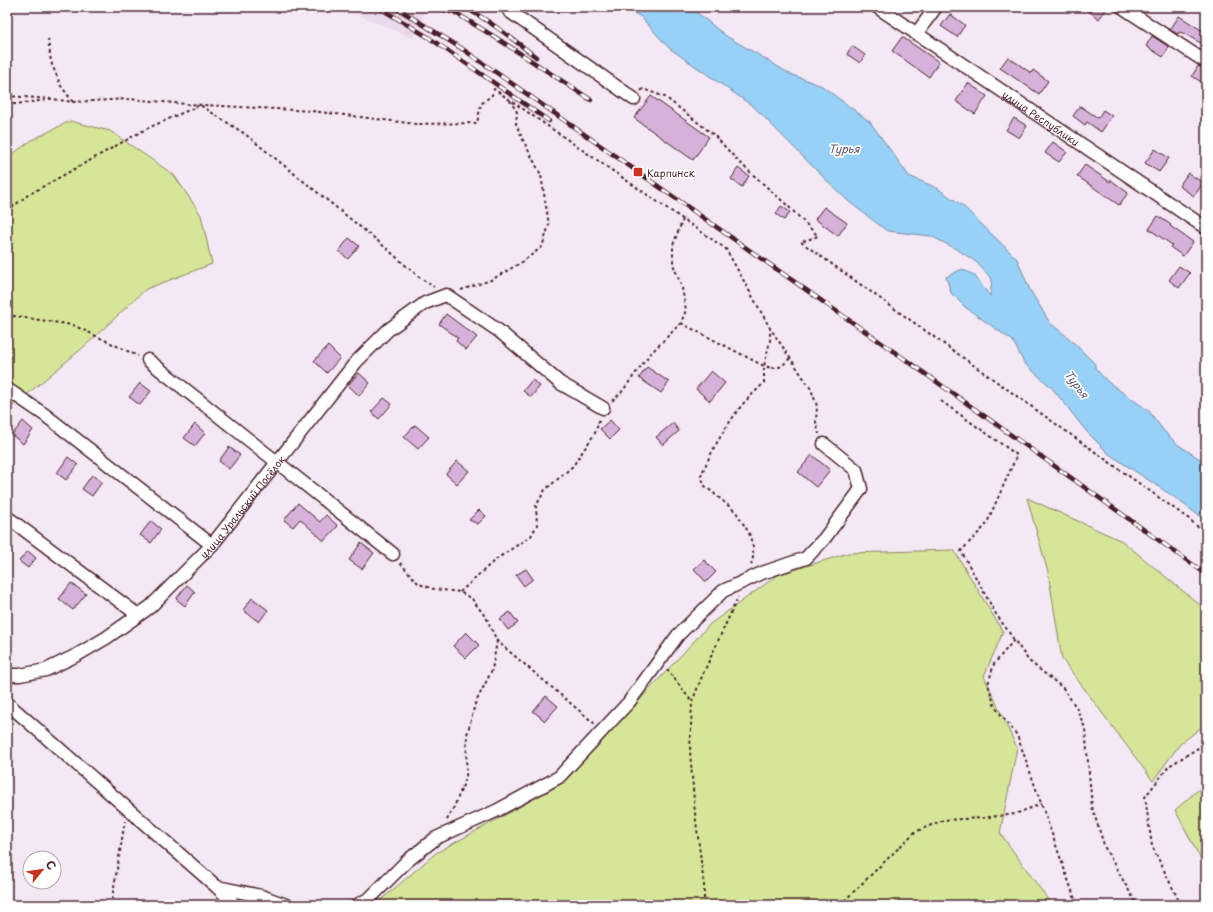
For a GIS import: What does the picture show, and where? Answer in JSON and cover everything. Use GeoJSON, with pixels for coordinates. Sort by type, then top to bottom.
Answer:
{"type":"FeatureCollection","features":[{"type":"Feature","properties":{"kind":"street","name":"улица Республики"},"geometry":{"type":"LineString","coordinates":[[877,7],[1206,228]]}},
{"type":"Feature","properties":{"kind":"street"},"geometry":{"type":"LineString","coordinates":[[916,34],[936,7]]}},
{"type":"Feature","properties":{"kind":"street"},"geometry":{"type":"LineString","coordinates":[[1122,7],[1206,62]]}},
{"type":"Feature","properties":{"kind":"street"},"geometry":{"type":"LineString","coordinates":[[510,9],[634,99]]}},
{"type":"Feature","properties":{"kind":"street"},"geometry":{"type":"LineString","coordinates":[[446,295],[499,331],[560,383],[603,408]]}},
{"type":"Feature","properties":{"kind":"street","name":"улица Уральский Посёлок"},"geometry":{"type":"LineString","coordinates":[[7,675],[20,675],[46,670],[77,655],[106,638],[150,607],[212,545],[356,362],[388,330],[425,303],[446,295]]}},
{"type":"Feature","properties":{"kind":"street"},"geometry":{"type":"LineString","coordinates":[[148,360],[278,462],[397,559]]}},
{"type":"Feature","properties":{"kind":"street"},"geometry":{"type":"LineString","coordinates":[[7,389],[45,415],[212,545]]}},
{"type":"Feature","properties":{"kind":"street"},"geometry":{"type":"LineString","coordinates":[[357,905],[370,898],[407,861],[436,838],[496,811],[559,777],[629,702],[678,635],[723,591],[762,573],[806,558],[824,539],[861,489],[856,470],[824,444]]}},
{"type":"Feature","properties":{"kind":"street"},"geometry":{"type":"LineString","coordinates":[[7,517],[138,615]]}},
{"type":"Feature","properties":{"kind":"street"},"geometry":{"type":"LineString","coordinates":[[7,703],[217,887],[235,905]]}},
{"type":"Feature","properties":{"kind":"street"},"geometry":{"type":"LineString","coordinates":[[217,887],[261,896],[286,905]]}},
{"type":"Feature","properties":{"kind":"path"},"geometry":{"type":"LineString","coordinates":[[48,39],[51,62],[61,86],[73,102]]}},
{"type":"Feature","properties":{"kind":"path"},"geometry":{"type":"LineString","coordinates":[[7,96],[73,102],[129,99],[312,111],[416,124],[477,123],[481,104],[492,94],[494,89],[726,249],[770,328],[811,389],[817,406],[816,422],[819,435],[824,444]]}},
{"type":"Feature","properties":{"kind":"path"},"geometry":{"type":"LineString","coordinates":[[634,99],[643,89],[665,97],[714,135],[739,162],[787,205],[818,236],[801,242],[1189,519],[1206,534]]}},
{"type":"Feature","properties":{"kind":"path"},"geometry":{"type":"LineString","coordinates":[[200,104],[245,134],[379,242],[418,277],[446,295],[491,280],[522,262],[542,247],[548,225],[541,175],[520,134],[516,124],[517,112],[508,98]]}},
{"type":"Feature","properties":{"kind":"path"},"geometry":{"type":"LineString","coordinates":[[7,105],[52,99]]}},
{"type":"Feature","properties":{"kind":"path"},"geometry":{"type":"LineString","coordinates":[[7,211],[28,195],[146,129],[200,104]]}},
{"type":"Feature","properties":{"kind":"path"},"geometry":{"type":"LineString","coordinates":[[460,592],[495,560],[531,536],[537,525],[536,506],[545,490],[573,466],[595,433],[603,408],[621,393],[650,354],[681,323],[686,310],[682,288],[673,264],[673,245],[683,220]]}},
{"type":"Feature","properties":{"kind":"path"},"geometry":{"type":"LineString","coordinates":[[7,315],[73,325],[148,360]]}},
{"type":"Feature","properties":{"kind":"path"},"geometry":{"type":"LineString","coordinates":[[681,323],[764,366],[772,368],[781,367],[790,358]]}},
{"type":"Feature","properties":{"kind":"path"},"geometry":{"type":"LineString","coordinates":[[704,905],[704,886],[695,813],[690,751],[692,702],[703,674],[747,580],[753,558],[753,547],[749,533],[736,512],[705,486],[700,476],[709,455],[732,418],[743,404],[764,383],[764,366],[770,341],[770,328]]}},
{"type":"Feature","properties":{"kind":"path"},"geometry":{"type":"LineString","coordinates":[[941,402],[1017,455],[986,525],[961,551],[996,614],[1029,661],[1063,688],[1076,707],[1085,728],[1092,807],[1096,820],[1105,848],[1137,905]]}},
{"type":"Feature","properties":{"kind":"path"},"geometry":{"type":"LineString","coordinates":[[397,559],[419,584],[460,592],[472,600],[487,619],[497,641],[603,731]]}},
{"type":"Feature","properties":{"kind":"path"},"geometry":{"type":"LineString","coordinates":[[1014,640],[994,664],[988,684],[995,707],[1017,735],[1077,905]]}},
{"type":"Feature","properties":{"kind":"path"},"geometry":{"type":"LineString","coordinates":[[436,838],[454,807],[466,778],[467,736],[475,704],[492,670],[497,641]]}},
{"type":"Feature","properties":{"kind":"path"},"geometry":{"type":"LineString","coordinates":[[660,660],[692,702]]}},
{"type":"Feature","properties":{"kind":"path"},"geometry":{"type":"LineString","coordinates":[[1181,905],[1152,846],[1145,797],[1169,766],[1203,745],[1206,745]]}},
{"type":"Feature","properties":{"kind":"path"},"geometry":{"type":"LineString","coordinates":[[840,905],[915,832],[943,820],[982,818],[1015,814],[1041,804]]}},
{"type":"Feature","properties":{"kind":"path"},"geometry":{"type":"LineString","coordinates":[[111,905],[128,809]]}},
{"type":"Feature","properties":{"kind":"shaded area"},"geometry":{"type":"Polygon","coordinates":[[[339,7],[427,7],[413,38],[339,7]]]}},
{"type":"Feature","properties":{"kind":"green space"},"geometry":{"type":"Polygon","coordinates":[[[70,121],[110,131],[174,175],[201,215],[212,264],[146,289],[85,346],[7,411],[7,158],[32,140],[70,121]]]}},
{"type":"Feature","properties":{"kind":"green space"},"geometry":{"type":"Polygon","coordinates":[[[1027,498],[1122,541],[1206,610],[1206,731],[1202,727],[1180,744],[1153,781],[1062,659],[1048,572],[1027,498]]]}},
{"type":"Feature","properties":{"kind":"green space"},"geometry":{"type":"Polygon","coordinates":[[[954,550],[1003,632],[984,676],[1017,748],[1000,833],[1052,905],[375,905],[436,853],[563,783],[710,624],[778,575],[848,553],[954,550]]]}},
{"type":"Feature","properties":{"kind":"green space"},"geometry":{"type":"Polygon","coordinates":[[[1206,783],[1206,869],[1175,810],[1206,783]]]}},
{"type":"Feature","properties":{"kind":"water","name":"Турья"},"geometry":{"type":"Polygon","coordinates":[[[618,7],[690,7],[726,36],[790,74],[822,86],[870,122],[909,176],[937,188],[963,206],[1017,259],[1030,290],[1050,323],[1070,339],[1095,364],[1095,368],[1108,382],[1149,411],[1163,430],[1177,444],[1206,463],[1206,521],[1174,497],[1109,454],[1087,432],[1052,388],[1024,363],[1013,341],[965,307],[951,293],[946,277],[962,269],[974,275],[990,296],[992,279],[976,262],[958,250],[931,236],[887,231],[848,201],[754,107],[669,48],[640,16],[618,7]]]}},
{"type":"Feature","properties":{"kind":"building"},"geometry":{"type":"Polygon","coordinates":[[[1083,7],[1108,7],[1099,19],[1083,7]]]}},
{"type":"Feature","properties":{"kind":"building"},"geometry":{"type":"Polygon","coordinates":[[[950,14],[965,25],[957,37],[941,26],[950,14]]]}},
{"type":"Feature","properties":{"kind":"building"},"geometry":{"type":"Polygon","coordinates":[[[1179,16],[1206,33],[1206,46],[1183,33],[1179,32],[1178,34],[1170,30],[1179,16]]]}},
{"type":"Feature","properties":{"kind":"building"},"geometry":{"type":"Polygon","coordinates":[[[1152,36],[1169,47],[1163,57],[1146,46],[1152,36]]]}},
{"type":"Feature","properties":{"kind":"building"},"geometry":{"type":"Polygon","coordinates":[[[902,37],[939,62],[929,77],[892,51],[902,37]]]}},
{"type":"Feature","properties":{"kind":"building"},"geometry":{"type":"Polygon","coordinates":[[[852,46],[865,55],[860,63],[847,54],[852,46]]]}},
{"type":"Feature","properties":{"kind":"building"},"geometry":{"type":"Polygon","coordinates":[[[1008,57],[1031,73],[1033,70],[1048,81],[1039,94],[1000,68],[1008,57]]]}},
{"type":"Feature","properties":{"kind":"building"},"geometry":{"type":"Polygon","coordinates":[[[1198,66],[1206,69],[1206,85],[1192,76],[1198,66]]]}},
{"type":"Feature","properties":{"kind":"building"},"geometry":{"type":"Polygon","coordinates":[[[968,83],[987,96],[975,114],[956,101],[968,83]]]}},
{"type":"Feature","properties":{"kind":"building","name":"Карпинск"},"geometry":{"type":"Polygon","coordinates":[[[651,96],[709,137],[693,160],[634,118],[651,96]]]}},
{"type":"Feature","properties":{"kind":"building"},"geometry":{"type":"Polygon","coordinates":[[[1080,106],[1098,118],[1103,110],[1112,116],[1101,132],[1087,122],[1085,125],[1073,116],[1080,106]]]}},
{"type":"Feature","properties":{"kind":"building"},"geometry":{"type":"Polygon","coordinates":[[[1014,118],[1027,126],[1019,138],[1006,130],[1014,118]]]}},
{"type":"Feature","properties":{"kind":"building"},"geometry":{"type":"Polygon","coordinates":[[[1053,142],[1067,152],[1059,162],[1045,153],[1053,142]]]}},
{"type":"Feature","properties":{"kind":"building"},"geometry":{"type":"Polygon","coordinates":[[[1155,149],[1169,158],[1159,172],[1145,163],[1155,149]]]}},
{"type":"Feature","properties":{"kind":"building"},"geometry":{"type":"Polygon","coordinates":[[[1085,165],[1110,182],[1111,180],[1128,193],[1119,205],[1077,176],[1085,165]]]}},
{"type":"Feature","properties":{"kind":"building"},"geometry":{"type":"Polygon","coordinates":[[[738,168],[749,176],[742,187],[731,179],[738,168]]]}},
{"type":"Feature","properties":{"kind":"building"},"geometry":{"type":"Polygon","coordinates":[[[1188,173],[1203,183],[1194,196],[1179,186],[1188,173]]]}},
{"type":"Feature","properties":{"kind":"building"},"geometry":{"type":"Polygon","coordinates":[[[781,206],[790,212],[784,220],[776,214],[781,206]]]}},
{"type":"Feature","properties":{"kind":"building"},"geometry":{"type":"Polygon","coordinates":[[[824,207],[847,223],[838,236],[815,219],[824,207]]]}},
{"type":"Feature","properties":{"kind":"building"},"geometry":{"type":"Polygon","coordinates":[[[1158,216],[1193,242],[1183,256],[1170,247],[1172,245],[1149,229],[1158,216]]]}},
{"type":"Feature","properties":{"kind":"building"},"geometry":{"type":"Polygon","coordinates":[[[349,238],[359,246],[348,259],[339,251],[349,238]]]}},
{"type":"Feature","properties":{"kind":"building"},"geometry":{"type":"Polygon","coordinates":[[[1179,266],[1190,273],[1179,288],[1169,280],[1179,266]]]}},
{"type":"Feature","properties":{"kind":"building"},"geometry":{"type":"Polygon","coordinates":[[[446,314],[477,337],[466,350],[456,341],[458,338],[439,324],[446,314]]]}},
{"type":"Feature","properties":{"kind":"building"},"geometry":{"type":"Polygon","coordinates":[[[328,346],[340,358],[327,373],[314,361],[328,346]]]}},
{"type":"Feature","properties":{"kind":"building"},"geometry":{"type":"Polygon","coordinates":[[[647,367],[669,382],[661,393],[639,378],[647,367]]]}},
{"type":"Feature","properties":{"kind":"building"},"geometry":{"type":"Polygon","coordinates":[[[711,371],[725,383],[710,401],[696,389],[711,371]]]}},
{"type":"Feature","properties":{"kind":"building"},"geometry":{"type":"Polygon","coordinates":[[[359,373],[370,383],[359,396],[348,385],[359,373]]]}},
{"type":"Feature","properties":{"kind":"building"},"geometry":{"type":"Polygon","coordinates":[[[532,380],[540,386],[531,397],[523,391],[532,380]]]}},
{"type":"Feature","properties":{"kind":"building"},"geometry":{"type":"Polygon","coordinates":[[[140,383],[151,391],[140,405],[129,397],[140,383]]]}},
{"type":"Feature","properties":{"kind":"building"},"geometry":{"type":"Polygon","coordinates":[[[384,398],[392,404],[379,419],[371,412],[384,398]]]}},
{"type":"Feature","properties":{"kind":"building"},"geometry":{"type":"Polygon","coordinates":[[[610,420],[619,430],[610,439],[600,429],[610,420]]]}},
{"type":"Feature","properties":{"kind":"building"},"geometry":{"type":"Polygon","coordinates":[[[23,421],[33,430],[23,444],[12,435],[23,421]]]}},
{"type":"Feature","properties":{"kind":"building"},"geometry":{"type":"Polygon","coordinates":[[[673,423],[679,431],[663,445],[656,437],[673,423]]]}},
{"type":"Feature","properties":{"kind":"building"},"geometry":{"type":"Polygon","coordinates":[[[195,424],[205,433],[195,446],[184,438],[195,424]]]}},
{"type":"Feature","properties":{"kind":"building"},"geometry":{"type":"Polygon","coordinates":[[[415,425],[429,437],[418,449],[404,437],[415,425]]]}},
{"type":"Feature","properties":{"kind":"building"},"geometry":{"type":"Polygon","coordinates":[[[229,447],[240,455],[229,469],[219,461],[229,447]]]}},
{"type":"Feature","properties":{"kind":"building"},"geometry":{"type":"Polygon","coordinates":[[[812,455],[830,470],[816,487],[798,472],[812,455]]]}},
{"type":"Feature","properties":{"kind":"building"},"geometry":{"type":"Polygon","coordinates":[[[68,457],[78,465],[66,480],[57,473],[68,457]]]}},
{"type":"Feature","properties":{"kind":"building"},"geometry":{"type":"Polygon","coordinates":[[[457,461],[469,471],[457,484],[446,474],[457,461]]]}},
{"type":"Feature","properties":{"kind":"building"},"geometry":{"type":"Polygon","coordinates":[[[92,475],[102,482],[92,496],[82,489],[92,475]]]}},
{"type":"Feature","properties":{"kind":"building"},"geometry":{"type":"Polygon","coordinates":[[[298,503],[320,522],[326,515],[338,526],[324,541],[300,519],[293,527],[284,520],[298,503]]]}},
{"type":"Feature","properties":{"kind":"building"},"geometry":{"type":"Polygon","coordinates":[[[479,510],[486,516],[478,524],[469,520],[479,510]]]}},
{"type":"Feature","properties":{"kind":"building"},"geometry":{"type":"Polygon","coordinates":[[[151,521],[161,529],[151,543],[140,535],[151,521]]]}},
{"type":"Feature","properties":{"kind":"building"},"geometry":{"type":"Polygon","coordinates":[[[361,543],[374,553],[362,569],[349,560],[361,543]]]}},
{"type":"Feature","properties":{"kind":"building"},"geometry":{"type":"Polygon","coordinates":[[[28,551],[36,558],[28,568],[19,561],[28,551]]]}},
{"type":"Feature","properties":{"kind":"building"},"geometry":{"type":"Polygon","coordinates":[[[704,560],[716,572],[706,582],[694,569],[704,560]]]}},
{"type":"Feature","properties":{"kind":"building"},"geometry":{"type":"Polygon","coordinates":[[[526,569],[533,579],[524,586],[516,575],[526,569]]]}},
{"type":"Feature","properties":{"kind":"building"},"geometry":{"type":"Polygon","coordinates":[[[71,583],[86,594],[73,610],[59,599],[71,583]]]}},
{"type":"Feature","properties":{"kind":"building"},"geometry":{"type":"Polygon","coordinates":[[[187,585],[195,592],[185,606],[176,599],[187,585]]]}},
{"type":"Feature","properties":{"kind":"building"},"geometry":{"type":"Polygon","coordinates":[[[252,598],[268,610],[259,622],[243,610],[252,598]]]}},
{"type":"Feature","properties":{"kind":"building"},"geometry":{"type":"Polygon","coordinates":[[[510,612],[518,623],[508,630],[500,619],[510,612]]]}},
{"type":"Feature","properties":{"kind":"building"},"geometry":{"type":"Polygon","coordinates":[[[466,632],[479,645],[466,658],[453,646],[466,632]]]}},
{"type":"Feature","properties":{"kind":"building"},"geometry":{"type":"Polygon","coordinates":[[[546,696],[558,706],[545,721],[533,711],[546,696]]]}},
{"type":"Feature","properties":{"kind":"railway"},"geometry":{"type":"LineString","coordinates":[[378,7],[428,37],[549,121]]}},
{"type":"Feature","properties":{"kind":"railway"},"geometry":{"type":"LineString","coordinates":[[395,7],[464,50],[906,360],[1206,574]]}},
{"type":"Feature","properties":{"kind":"railway"},"geometry":{"type":"LineString","coordinates":[[436,7],[450,12]]}},
{"type":"Feature","properties":{"kind":"railway"},"geometry":{"type":"LineString","coordinates":[[446,7],[591,100]]}},
{"type":"Feature","properties":{"kind":"railway"},"geometry":{"type":"LineString","coordinates":[[464,7],[492,24],[536,57]]}},
{"type":"Feature","properties":{"kind":"place","name":"Карпинск"},"geometry":{"type":"Point","coordinates":[638,172]}}]}
